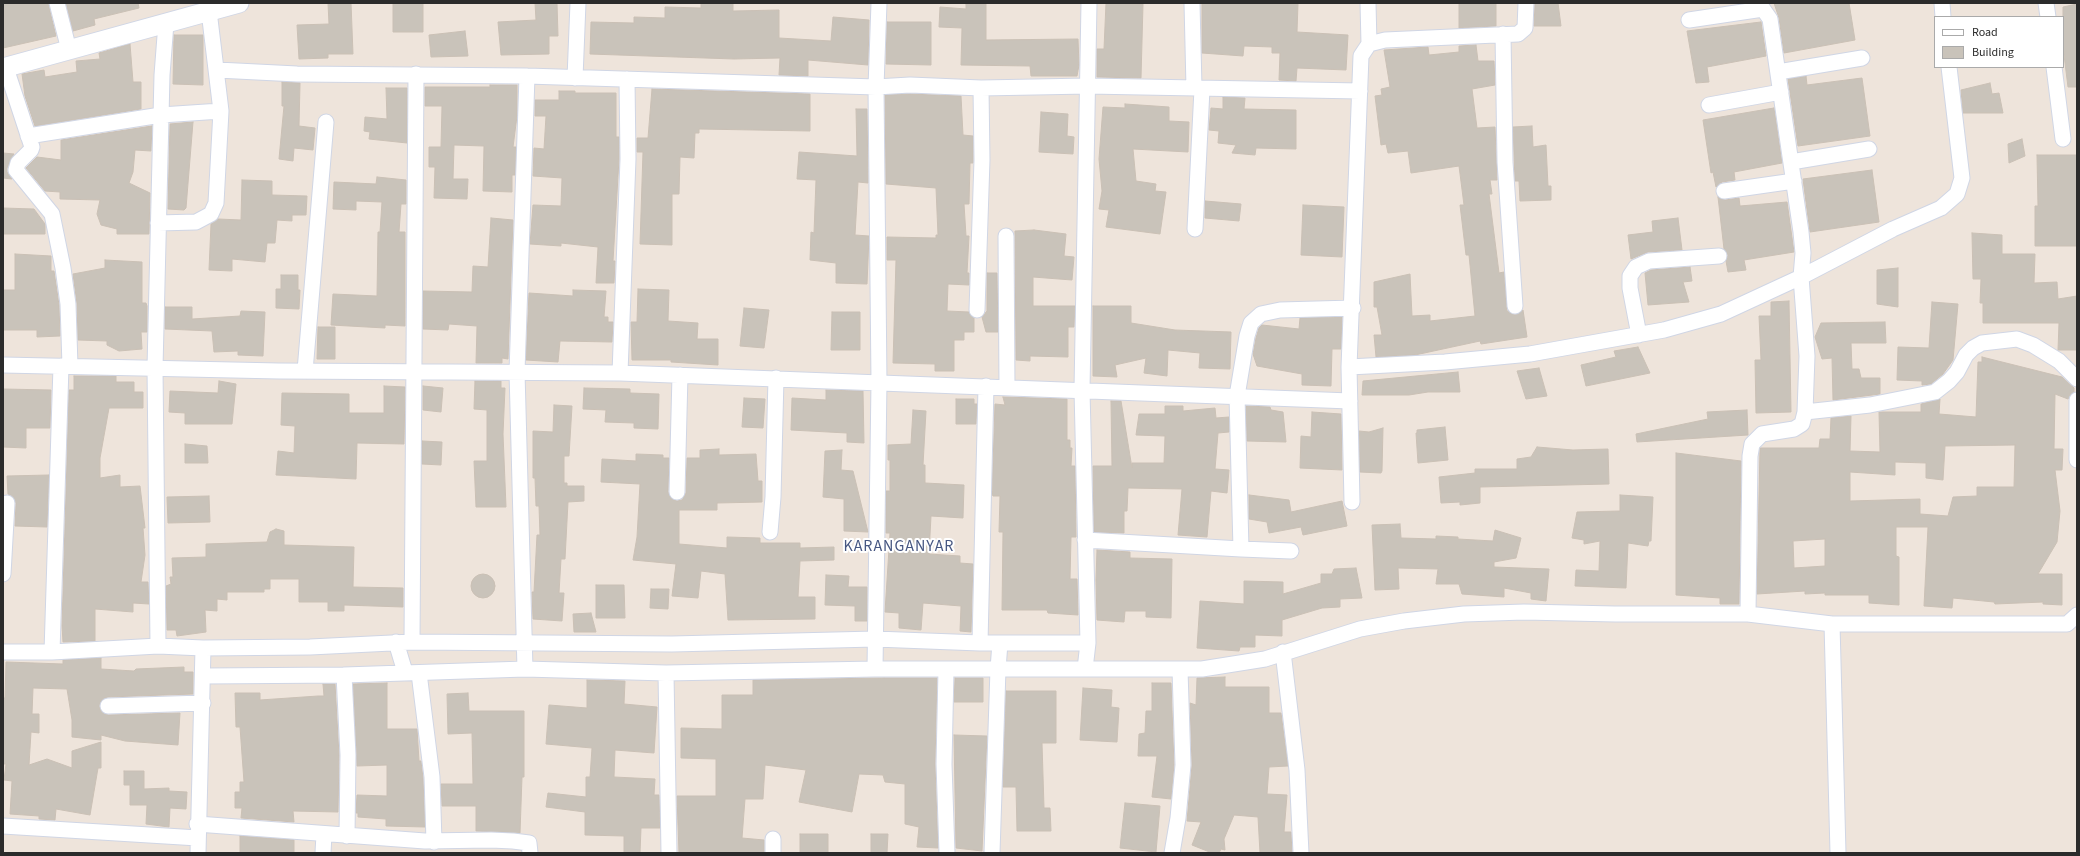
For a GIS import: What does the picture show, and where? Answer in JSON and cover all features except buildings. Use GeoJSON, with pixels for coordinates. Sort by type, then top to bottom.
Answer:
{"type":"FeatureCollection","features":[{"type":"Feature","properties":{"kind":"street"},"geometry":{"type":"LineString","coordinates":[[57,3],[69,50]]}},
{"type":"Feature","properties":{"kind":"street"},"geometry":{"type":"LineString","coordinates":[[52,652],[68,304],[63,268],[52,214],[16,170],[18,163],[31,150],[28,136],[4,68],[239,3]]}},
{"type":"Feature","properties":{"kind":"street"},"geometry":{"type":"LineString","coordinates":[[575,78],[578,3]]}},
{"type":"Feature","properties":{"kind":"street"},"geometry":{"type":"LineString","coordinates":[[875,665],[879,382],[876,86],[878,3]]}},
{"type":"Feature","properties":{"kind":"street"},"geometry":{"type":"LineString","coordinates":[[1086,656],[1082,390],[1089,3]]}},
{"type":"Feature","properties":{"kind":"street"},"geometry":{"type":"LineString","coordinates":[[1192,3],[1198,89],[1195,229]]}},
{"type":"Feature","properties":{"kind":"street"},"geometry":{"type":"LineString","coordinates":[[1352,502],[1349,367],[1353,308],[1361,56],[1369,44],[1368,3]]}},
{"type":"Feature","properties":{"kind":"street"},"geometry":{"type":"LineString","coordinates":[[1369,44],[1385,40],[1518,34],[1525,28],[1526,3]]}},
{"type":"Feature","properties":{"kind":"street"},"geometry":{"type":"LineString","coordinates":[[1942,3],[1943,16]]}},
{"type":"Feature","properties":{"kind":"street"},"geometry":{"type":"LineString","coordinates":[[2046,3],[2048,16]]}},
{"type":"Feature","properties":{"kind":"street"},"geometry":{"type":"LineString","coordinates":[[1689,20],[1758,6],[1770,19],[1803,253],[1801,277],[1807,356],[1805,412],[1802,424],[1794,429],[1762,434],[1752,444],[1750,456],[1748,614]]}},
{"type":"Feature","properties":{"kind":"street"},"geometry":{"type":"LineString","coordinates":[[158,223],[196,222],[211,214],[216,204],[221,111],[209,11]]}},
{"type":"Feature","properties":{"kind":"street"},"geometry":{"type":"LineString","coordinates":[[158,646],[155,368],[158,223],[166,23]]}},
{"type":"Feature","properties":{"kind":"street"},"geometry":{"type":"LineString","coordinates":[[1504,34],[1505,162],[1515,306]]}},
{"type":"Feature","properties":{"kind":"street"},"geometry":{"type":"LineString","coordinates":[[1778,72],[1862,58]]}},
{"type":"Feature","properties":{"kind":"street"},"geometry":{"type":"LineString","coordinates":[[1349,367],[1445,362],[1530,354],[1664,330],[1722,314],[1801,277],[1893,229],[1941,208],[1957,194],[1962,178],[1949,68]]}},
{"type":"Feature","properties":{"kind":"street"},"geometry":{"type":"LineString","coordinates":[[2054,68],[2063,139]]}},
{"type":"Feature","properties":{"kind":"street"},"geometry":{"type":"LineString","coordinates":[[217,70],[297,74],[527,76],[981,88],[1088,86],[1360,91]]}},
{"type":"Feature","properties":{"kind":"street"},"geometry":{"type":"LineString","coordinates":[[416,74],[412,642],[404,660],[432,777],[427,845]]}},
{"type":"Feature","properties":{"kind":"street"},"geometry":{"type":"LineString","coordinates":[[525,656],[516,372],[527,76]]}},
{"type":"Feature","properties":{"kind":"street"},"geometry":{"type":"LineString","coordinates":[[620,373],[628,166],[627,79]]}},
{"type":"Feature","properties":{"kind":"street"},"geometry":{"type":"LineString","coordinates":[[977,310],[982,160],[981,88]]}},
{"type":"Feature","properties":{"kind":"street"},"geometry":{"type":"LineString","coordinates":[[1709,105],[1781,92]]}},
{"type":"Feature","properties":{"kind":"street"},"geometry":{"type":"LineString","coordinates":[[28,136],[162,115],[221,111]]}},
{"type":"Feature","properties":{"kind":"street"},"geometry":{"type":"LineString","coordinates":[[305,371],[326,122]]}},
{"type":"Feature","properties":{"kind":"street"},"geometry":{"type":"LineString","coordinates":[[1791,162],[1869,149]]}},
{"type":"Feature","properties":{"kind":"street"},"geometry":{"type":"LineString","coordinates":[[1724,191],[1794,181]]}},
{"type":"Feature","properties":{"kind":"street"},"geometry":{"type":"LineString","coordinates":[[1006,236],[1007,387]]}},
{"type":"Feature","properties":{"kind":"street"},"geometry":{"type":"LineString","coordinates":[[1639,335],[1630,288],[1630,276],[1636,267],[1649,261],[1719,256]]}},
{"type":"Feature","properties":{"kind":"street"},"geometry":{"type":"LineString","coordinates":[[1241,549],[1238,396],[1251,323],[1262,314],[1280,310],[1353,308]]}},
{"type":"Feature","properties":{"kind":"street"},"geometry":{"type":"LineString","coordinates":[[1805,412],[1870,405],[1935,392],[1953,376],[1966,355],[1973,348],[1982,343],[2017,339],[2033,345],[2059,361],[2077,380]]}},
{"type":"Feature","properties":{"kind":"street"},"geometry":{"type":"LineString","coordinates":[[3,365],[305,371],[620,373],[1350,401]]}},
{"type":"Feature","properties":{"kind":"street"},"geometry":{"type":"LineString","coordinates":[[677,492],[680,375]]}},
{"type":"Feature","properties":{"kind":"street"},"geometry":{"type":"LineString","coordinates":[[770,532],[773,497],[776,378]]}},
{"type":"Feature","properties":{"kind":"street"},"geometry":{"type":"LineString","coordinates":[[980,643],[986,386]]}},
{"type":"Feature","properties":{"kind":"street"},"geometry":{"type":"LineString","coordinates":[[2077,400],[2077,460]]}},
{"type":"Feature","properties":{"kind":"street"},"geometry":{"type":"LineString","coordinates":[[3,574],[7,503]]}},
{"type":"Feature","properties":{"kind":"street"},"geometry":{"type":"LineString","coordinates":[[1085,540],[1291,551]]}},
{"type":"Feature","properties":{"kind":"street"},"geometry":{"type":"LineString","coordinates":[[3,652],[52,652],[158,646],[203,648],[310,647],[404,660],[525,656],[672,644],[875,642],[1000,643],[1180,670],[1202,670],[1265,659],[1360,629],[1404,621],[1464,614],[1524,612],[1748,614],[1832,624],[2067,624],[2077,615]]}},
{"type":"Feature","properties":{"kind":"street"},"geometry":{"type":"LineString","coordinates":[[1832,624],[1838,853]]}},
{"type":"Feature","properties":{"kind":"street"},"geometry":{"type":"LineString","coordinates":[[412,642],[666,673],[875,665],[946,669],[998,669],[1086,656]]}},
{"type":"Feature","properties":{"kind":"street"},"geometry":{"type":"LineString","coordinates":[[992,853],[1000,643]]}},
{"type":"Feature","properties":{"kind":"street"},"geometry":{"type":"LineString","coordinates":[[198,839],[204,676],[203,648]]}},
{"type":"Feature","properties":{"kind":"street"},"geometry":{"type":"LineString","coordinates":[[1284,652],[1297,770],[1301,853]]}},
{"type":"Feature","properties":{"kind":"street"},"geometry":{"type":"LineString","coordinates":[[204,676],[344,674],[404,660]]}},
{"type":"Feature","properties":{"kind":"street"},"geometry":{"type":"LineString","coordinates":[[946,669],[944,764],[947,853]]}},
{"type":"Feature","properties":{"kind":"street"},"geometry":{"type":"LineString","coordinates":[[1172,853],[1178,818],[1183,765],[1180,670]]}},
{"type":"Feature","properties":{"kind":"street"},"geometry":{"type":"LineString","coordinates":[[666,673],[669,853]]}},
{"type":"Feature","properties":{"kind":"street"},"geometry":{"type":"LineString","coordinates":[[344,674],[348,755],[348,836]]}},
{"type":"Feature","properties":{"kind":"street"},"geometry":{"type":"LineString","coordinates":[[108,706],[203,703]]}},
{"type":"Feature","properties":{"kind":"street"},"geometry":{"type":"LineString","coordinates":[[3,826],[198,839],[324,834],[427,845],[491,840],[529,843],[530,853]]}},
{"type":"Feature","properties":{"kind":"street"},"geometry":{"type":"LineString","coordinates":[[322,853],[324,834]]}},
{"type":"Feature","properties":{"kind":"district","name":"KARANGANYAR"},"geometry":{"type":"Point","coordinates":[899,547]}}]}
